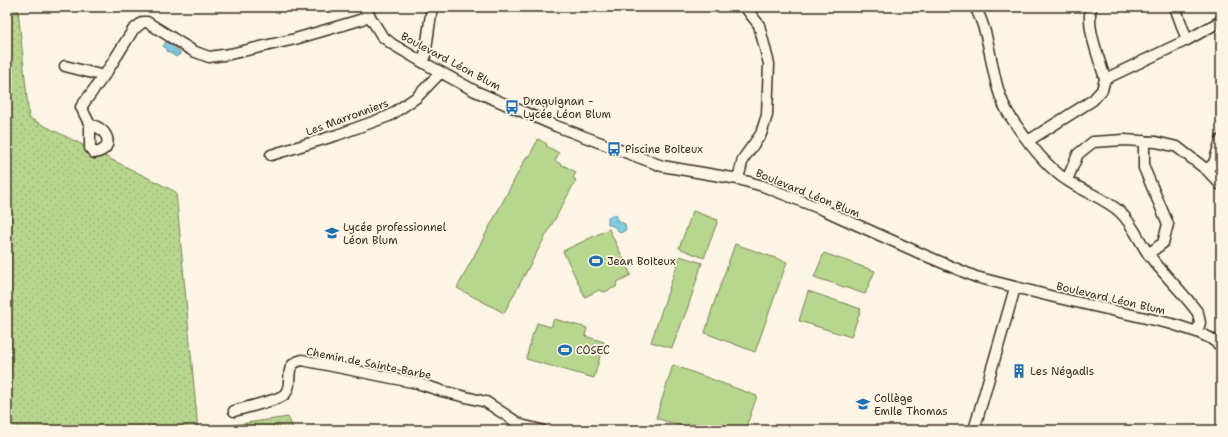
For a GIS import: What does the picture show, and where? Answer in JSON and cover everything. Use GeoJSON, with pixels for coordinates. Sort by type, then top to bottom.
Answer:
{"type":"FeatureCollection","features":[{"type":"Feature","properties":{"kind":"street"},"geometry":{"type":"LineString","coordinates":[[424,64],[432,7]]}},
{"type":"Feature","properties":{"kind":"street"},"geometry":{"type":"LineString","coordinates":[[738,179],[742,159],[761,134],[767,115],[768,64],[759,24],[745,7]]}},
{"type":"Feature","properties":{"kind":"street"},"geometry":{"type":"LineString","coordinates":[[975,7],[981,18],[987,38],[1000,96],[1009,115],[1028,141],[1055,172],[1120,212],[1133,228],[1148,254],[1198,312],[1200,323],[1197,332]]}},
{"type":"Feature","properties":{"kind":"street"},"geometry":{"type":"LineString","coordinates":[[1028,141],[1093,100],[1102,90],[1105,79],[1091,29],[1091,7]]}},
{"type":"Feature","properties":{"kind":"street"},"geometry":{"type":"LineString","coordinates":[[1175,7],[1187,40]]}},
{"type":"Feature","properties":{"kind":"street"},"geometry":{"type":"LineString","coordinates":[[90,125],[81,107],[104,76],[133,30],[143,22],[147,22],[193,51],[209,58],[296,39],[360,20],[366,11]]}},
{"type":"Feature","properties":{"kind":"street","name":"Boulevard Léon Blum"},"geometry":{"type":"LineString","coordinates":[[366,11],[382,36],[424,64],[475,90],[556,126],[662,166],[738,179],[763,186],[800,200],[976,277],[1015,288],[1172,324],[1197,332],[1210,338],[1221,346]]}},
{"type":"Feature","properties":{"kind":"street"},"geometry":{"type":"LineString","coordinates":[[1105,79],[1187,40],[1221,21]]}},
{"type":"Feature","properties":{"kind":"street"},"geometry":{"type":"LineString","coordinates":[[65,66],[104,76]]}},
{"type":"Feature","properties":{"kind":"street","name":"Les Marronniers"},"geometry":{"type":"LineString","coordinates":[[271,155],[336,135],[389,116],[417,97],[441,72]]}},
{"type":"Feature","properties":{"kind":"street"},"geometry":{"type":"LineString","coordinates":[[1067,180],[1078,154],[1093,142],[1124,140],[1156,142],[1177,147],[1207,170],[1221,185]]}},
{"type":"Feature","properties":{"kind":"street"},"geometry":{"type":"LineString","coordinates":[[1207,170],[1214,163],[1221,140]]}},
{"type":"Feature","properties":{"kind":"street"},"geometry":{"type":"LineString","coordinates":[[1144,141],[1144,168],[1168,224],[1163,243],[1148,254]]}},
{"type":"Feature","properties":{"kind":"street"},"geometry":{"type":"LineString","coordinates":[[974,430],[1015,288]]}},
{"type":"Feature","properties":{"kind":"street","name":"Chemin de Sainte-Barbe"},"geometry":{"type":"LineString","coordinates":[[234,411],[278,399],[285,394],[288,387],[291,366],[295,362],[302,360],[417,383],[486,402],[512,425],[520,425],[542,430]]}},
{"type":"Feature","properties":{"kind":"green space"},"geometry":{"type":"Polygon","coordinates":[[[7,7],[16,7],[18,9],[29,118],[176,192],[198,430],[7,430],[7,7]]]}},
{"type":"Feature","properties":{"kind":"green space"},"geometry":{"type":"Polygon","coordinates":[[[538,139],[547,144],[546,146],[559,153],[555,161],[576,172],[573,178],[576,180],[504,313],[457,288],[527,156],[529,157],[538,139]]]}},
{"type":"Feature","properties":{"kind":"green space"},"geometry":{"type":"Polygon","coordinates":[[[693,211],[718,220],[704,258],[679,248],[693,211]]]}},
{"type":"Feature","properties":{"kind":"green space","name":"Jean Boiteux"},"geometry":{"type":"Polygon","coordinates":[[[609,229],[631,275],[617,282],[616,287],[604,292],[599,290],[585,297],[563,251],[609,229]]]}},
{"type":"Feature","properties":{"kind":"green space"},"geometry":{"type":"Polygon","coordinates":[[[735,244],[787,262],[755,352],[705,333],[735,244]]]}},
{"type":"Feature","properties":{"kind":"green space"},"geometry":{"type":"Polygon","coordinates":[[[824,253],[875,271],[865,294],[814,277],[824,253]]]}},
{"type":"Feature","properties":{"kind":"green space"},"geometry":{"type":"Polygon","coordinates":[[[680,256],[702,263],[688,307],[672,348],[651,342],[680,256]]]}},
{"type":"Feature","properties":{"kind":"green space"},"geometry":{"type":"Polygon","coordinates":[[[808,291],[861,309],[851,337],[799,321],[808,291]]]}},
{"type":"Feature","properties":{"kind":"green space","name":"COSEC"},"geometry":{"type":"Polygon","coordinates":[[[554,319],[587,328],[585,336],[604,342],[594,378],[526,359],[537,323],[551,327],[554,319]]]}},
{"type":"Feature","properties":{"kind":"green space"},"geometry":{"type":"Polygon","coordinates":[[[673,365],[757,396],[745,430],[694,430],[656,418],[673,365]]]}},
{"type":"Feature","properties":{"kind":"green space"},"geometry":{"type":"Polygon","coordinates":[[[288,417],[294,430],[198,430],[288,417]]]}},
{"type":"Feature","properties":{"kind":"water"},"geometry":{"type":"Polygon","coordinates":[[[166,42],[168,44],[170,42],[173,43],[172,47],[180,52],[180,54],[176,57],[167,51],[167,49],[163,46],[166,42]]]}},
{"type":"Feature","properties":{"kind":"water"},"geometry":{"type":"Polygon","coordinates":[[[616,215],[618,221],[625,224],[626,230],[620,233],[615,227],[608,224],[608,217],[616,215]]]}},
{"type":"Feature","properties":{"kind":"place","name":"Draguignan - Lycée Léon Blum"},"geometry":{"type":"Point","coordinates":[512,107]}},
{"type":"Feature","properties":{"kind":"place","name":"Piscine Boiteux"},"geometry":{"type":"Point","coordinates":[614,149]}},
{"type":"Feature","properties":{"kind":"place","name":"Lycée professionnel Léon Blum"},"geometry":{"type":"Point","coordinates":[332,233]}},
{"type":"Feature","properties":{"kind":"place","name":"Jean Boiteux"},"geometry":{"type":"Point","coordinates":[596,261]}},
{"type":"Feature","properties":{"kind":"place","name":"COSEC"},"geometry":{"type":"Point","coordinates":[565,350]}},
{"type":"Feature","properties":{"kind":"place","name":"Les Négadis"},"geometry":{"type":"Point","coordinates":[1019,371]}},
{"type":"Feature","properties":{"kind":"place","name":"Collège Emile Thomas"},"geometry":{"type":"Point","coordinates":[863,404]}}]}
